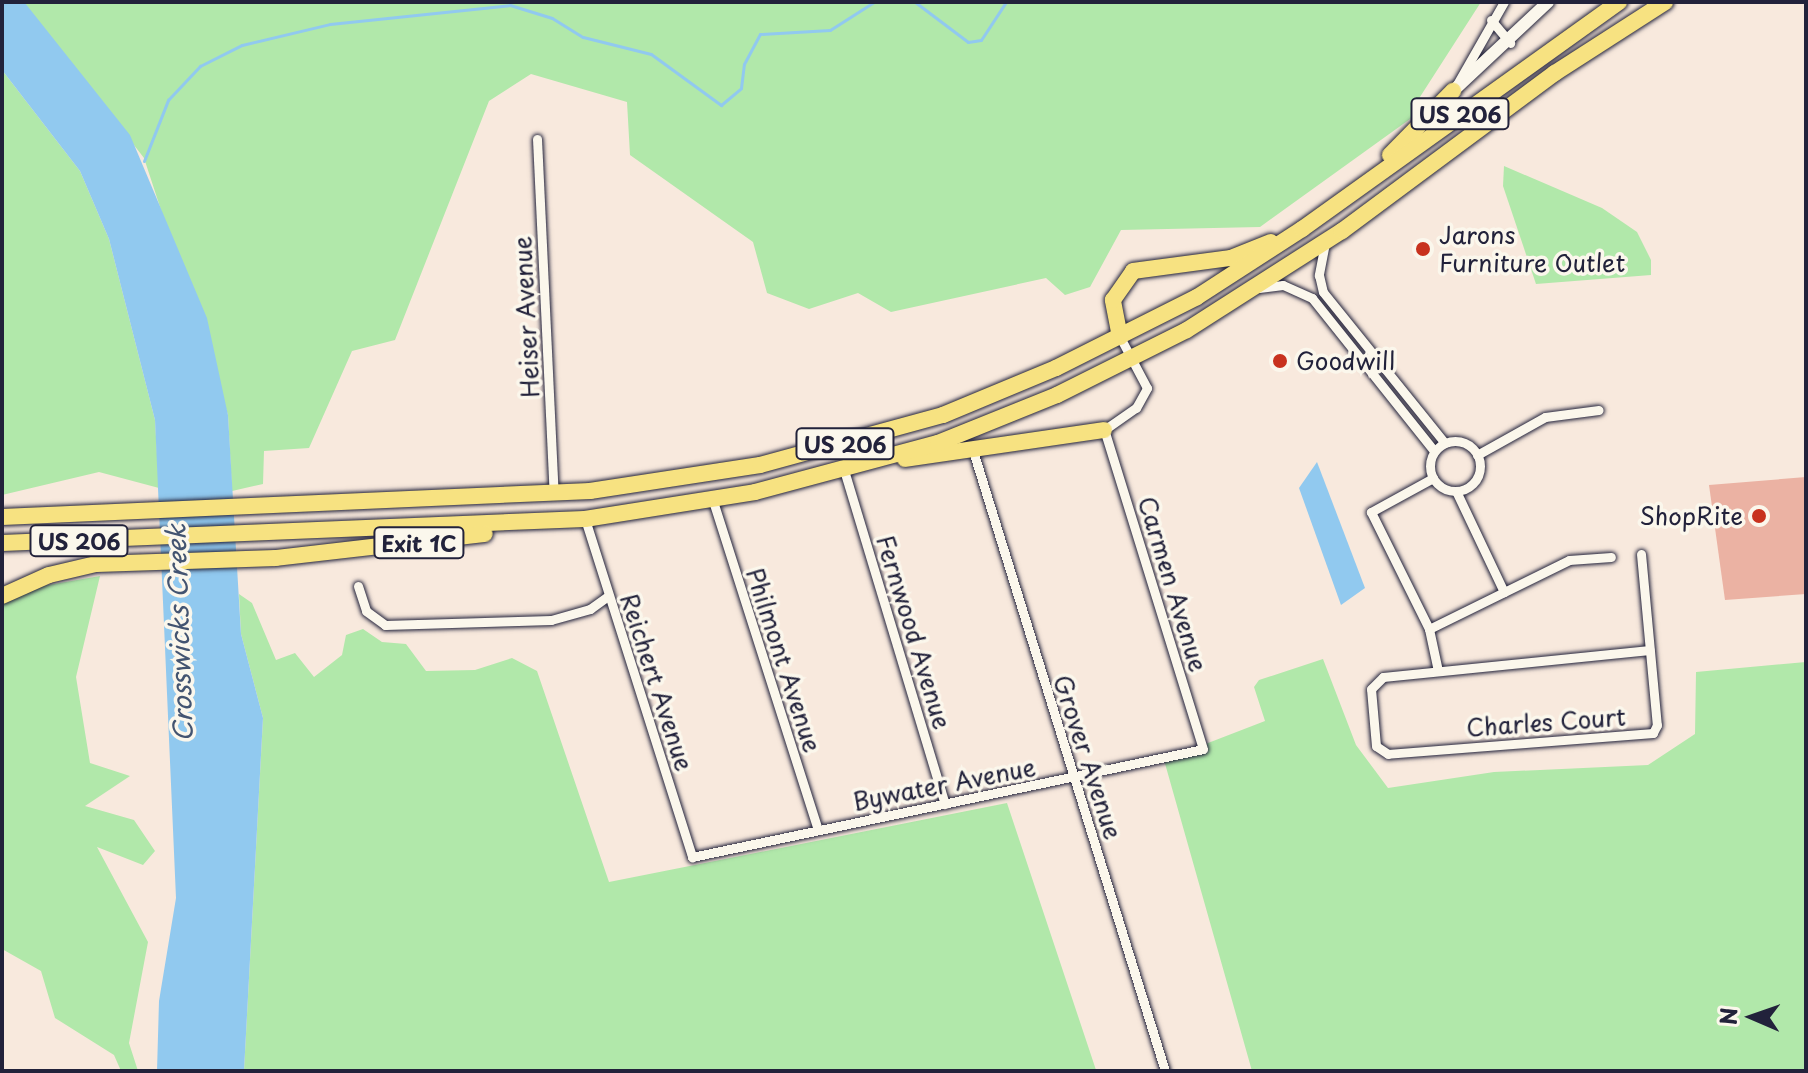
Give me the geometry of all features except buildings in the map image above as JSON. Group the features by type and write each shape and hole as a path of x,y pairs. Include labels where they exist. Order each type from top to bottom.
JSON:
{"highway":[{"name":"US 206","path":"2,517 278,508 554,494 696,478 853,442 995,395 1120,337 1302,229 1619,2"},
{"name":"US 206","path":"2,543 277,535 585,519 713,501 876,462 984,425 1135,358 1256,288 1325,243 1604,38 1665,2"},
{"path":"1354,191 1453,91"},
{"path":"1120,337 1113,300 1133,271 1231,258 1302,229"},
{"path":"876,462 974,454 1104,430"},
{"name":"Exit 1C","path":"2,596 74,568 276,558 560,521"}],"street":[{"path":"1453,91 1504,2"},
{"path":"1453,91 1510,43 1548,2"},
{"path":"1491,20 1510,43"},
{"name":"Heiser Avenue","path":"537,139 554,494"},
{"path":"1325,243 1319,275 1323,292 1445,443"},
{"path":"1256,288 1283,285 1312,298 1434,451 1433,478"},
{"path":"1104,430 1143,400 1147,388 1135,358 1120,337"},
{"path":"1477,455 1545,417 1599,410"},
{"name":"Carmen Avenue","path":"1104,430 1203,749"},
{"path":"1434,451 1445,443 1465,443 1477,455 1476,479 1456,491"},
{"name":"Grover Avenue","path":"974,454 1165,1071"},
{"name":"Fernwood Avenue","path":"844,470 945,804"},
{"path":"1433,478 1456,491 1504,592"},
{"path":"1433,478 1371,512 1429,629 1438,671"},
{"name":"Philmont Avenue","path":"713,501 818,830"},
{"name":"Reichert Avenue","path":"585,519 692,857"},
{"path":"1641,554 1650,650"},
{"path":"1429,629 1569,560 1611,557"},
{"path":"358,586 373,620 417,626 558,618 608,596"},
{"name":"Charles Court","path":"1650,650 1653,733 1378,751 1373,684 1383,677 1438,671 1650,650"},
{"name":"Bywater Avenue","path":"692,857 1073,779 1203,749"}],"green space":[{"path":"23,2 1481,2 1418,100 1424,109 1260,227 1121,230 1090,287 1065,295 1046,278 891,312 858,293 809,309 767,293 753,242 630,155 627,102 531,74 489,101 395,340 352,351 309,448 264,451 263,484 232,491 228,415 144,158"},
{"path":"2,70 80,171 109,239 155,420 159,488 99,472 2,495"},
{"path":"1504,166 1602,208 1637,232 1651,260 1651,275 1536,284 1503,186"},
{"path":"100,576 76,677 90,763 130,776 85,806 134,820 155,851 143,865 97,847 148,942 129,1043 138,1071 121,1071 114,1055 55,1018 41,971 2,949 2,593"},
{"path":"239,594 252,603 276,660 295,653 314,677 342,655 346,635 363,629 382,642 406,644 426,671 475,670 512,658 537,671 609,882 1007,803 1096,1070 244,1071 263,718 241,634"},
{"path":"1323,659 1356,745 1388,788 1494,772 1648,765 1695,734 1696,672 1806,662 1806,1071 1252,1071 1164,760 1265,721 1254,687 1259,680"}],"water":[{"path":"2,2 25,3 130,135 207,318 228,415 241,634 263,718 244,1071 157,1071 159,1001 176,898 155,420 109,239 80,171 2,70"},
{"path":"1317,462 1365,588 1341,605 1299,488"}],"waterway":[{"path":"510,5 552,18 583,37 651,54 721,105 741,88 744,64 760,34 830,30 874,2"},
{"path":"915,2 968,42 981,40 1006,2"},
{"name":"Crosswicks Creek","path":"144,161 168,100 200,66 242,45 330,24 510,5"}],"place":[{"name":"Jarons Furniture Outlet","path":"1423,249"},
{"name":"Goodwill","path":"1280,361"},
{"name":"ShopRite","path":"1759,516"}]}
